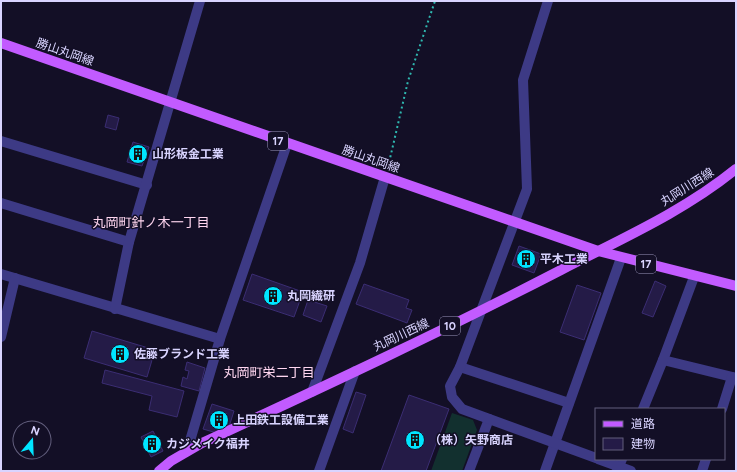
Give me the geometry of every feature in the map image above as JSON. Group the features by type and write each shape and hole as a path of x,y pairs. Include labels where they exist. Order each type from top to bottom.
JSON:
{"main road":[{"name":"勝山丸岡線","path":"1,43 287,144 598,251 694,277 736,286"},
{"name":"丸岡川西線","path":"158,471 187,451 481,312 645,228 691,202 736,169"}],"street":[{"path":"115,308 129,242 200,1"},
{"path":"548,1 523,80 527,189 460,367 450,386 452,397 462,409 595,458"},
{"path":"1,141 147,185"},
{"path":"187,451 220,339 287,144"},
{"path":"312,392 360,263 385,177"},
{"path":"1,204 129,242"},
{"path":"545,471 622,258"},
{"path":"1,274 220,339"},
{"path":"643,408 694,277"},
{"path":"1,337 15,278"},
{"path":"663,360 734,378 722,408"},
{"path":"460,367 569,403"},
{"path":"319,471 355,371"},
{"path":"469,471 489,419"},
{"path":"600,460 631,471"},
{"path":"702,471 706,460"}],"path":[{"path":"385,177 393,150 408,81 435,1"}],"green space":[{"path":"452,413 473,420 477,430 462,471 431,471"}],"building":[{"path":"108,115 119,118 116,130 105,127"},
{"name":"山形板金工業","path":"133,142 149,147 142,166 127,162"},
{"name":"平木工業","path":"519,246 541,254 534,273 512,265"},
{"name":"丸岡繊研","path":"252,274 303,292 294,317 243,300"},
{"path":"655,281 666,286 653,317 642,313"},
{"path":"364,284 409,300 406,308 412,310 407,323 356,304"},
{"path":"577,285 601,293 584,340 560,332"},
{"path":"308,300 327,306 321,322 303,315"},
{"name":"佐藤ブランド工業","path":"92,331 155,350 147,377 84,358"},
{"path":"187,362 205,368 199,391 181,386 183,377 187,379 189,371 185,370"},
{"path":"105,370 184,391 177,417 149,410 152,396 102,383"},
{"path":"356,392 366,395 353,433 343,429"},
{"name":"（株）矢野商店","path":"409,395 449,409 426,471 381,471"},
{"name":"上田鉄工設備工業","path":"212,404 234,411 228,430 217,433 203,429"},
{"name":"カジメイク福井","path":"153,431 163,451 151,457 141,437"}],"place":[{"name":"山形板金工業","path":"138,154"},
{"name":"平木工業","path":"526,259"},
{"name":"丸岡繊研","path":"273,296"},
{"name":"佐藤ブランド工業","path":"120,354"},
{"name":"上田鉄工設備工業","path":"219,420"},
{"name":"（株）矢野商店","path":"415,440"},
{"name":"カジメイク福井","path":"152,444"}],"district":[{"name":"丸岡町針ノ木一丁目","path":"151,222"},
{"name":"丸岡町栄二丁目","path":"269,372"}]}
